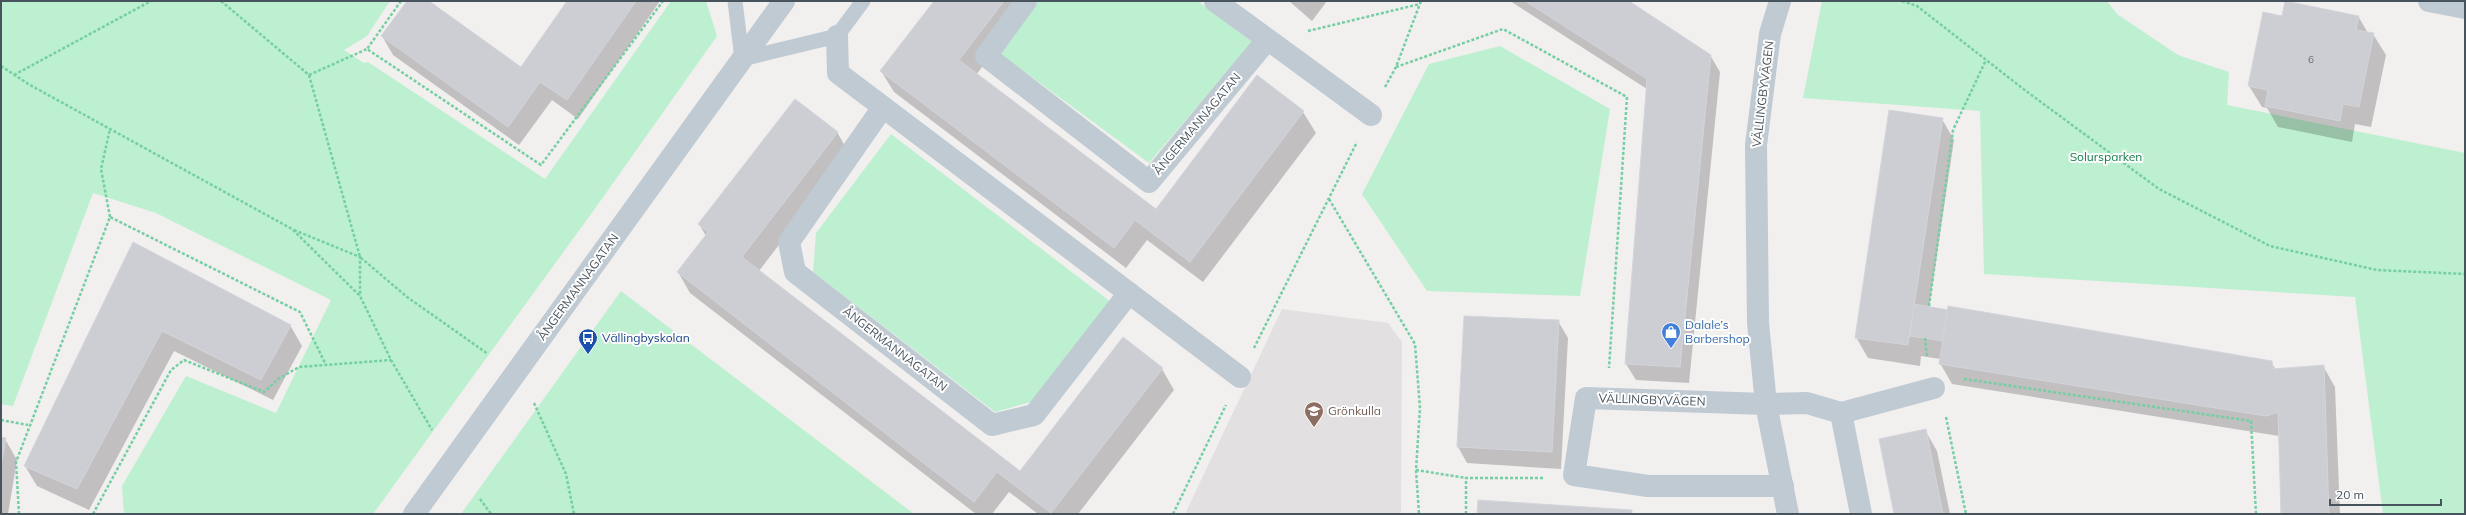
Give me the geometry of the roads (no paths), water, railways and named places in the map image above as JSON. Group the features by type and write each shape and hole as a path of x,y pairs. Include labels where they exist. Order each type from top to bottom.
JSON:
{"street":[{"name":"ÅNGERMANNAGATAN","path":"414,514 784,1"},
{"name":"ÅNGERMANNAGATAN","path":"1026,1 986,56 1149,182 1267,40"},
{"path":"1215,1 1371,114"},
{"name":"VÄLLINGBYVÄGEN","path":"1780,1 1770,34 1756,145 1758,323 1766,404 1788,514"},
{"path":"2429,1 2465,8"},
{"path":"837,36 838,73 1240,377"},
{"name":"ÅNGERMANNAGATAN","path":"883,107 789,242 796,272 992,425 1034,415 1129,293"},
{"path":"1861,514 1841,413 1934,388"},
{"name":"VÄLLINGBYVÄGEN","path":"1783,486 1648,486 1574,475 1586,398 1766,404 1807,403 1841,413"}],"lane":[{"path":"735,1 742,59 837,36 863,1"}],"place":[{"name":"Dalale’s Barbershop","path":"1671,349"},
{"name":"Vällingbyskolan","path":"588,355"},
{"name":"Grönkulla","path":"1314,428"}],"park label":[{"name":"Solursparken","path":"2106,157"}]}
